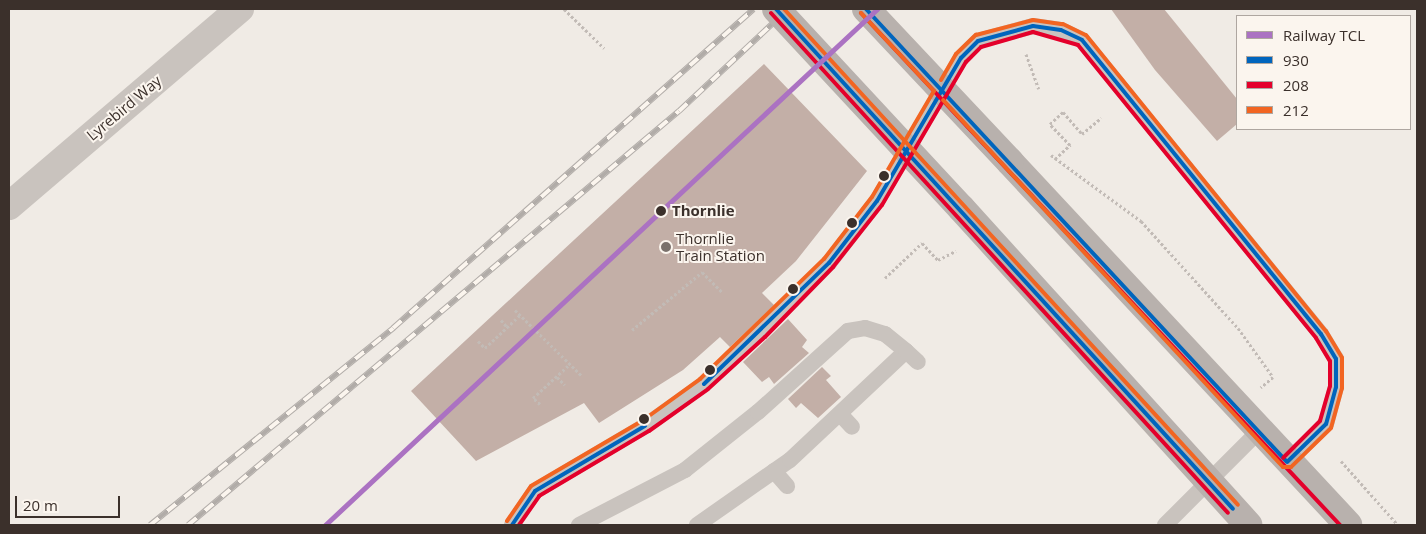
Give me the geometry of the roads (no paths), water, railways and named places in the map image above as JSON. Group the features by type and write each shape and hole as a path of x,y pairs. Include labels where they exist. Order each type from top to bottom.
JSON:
{"main road":[{"path":"776,9 961,208 1248,525"},
{"path":"866,9 1010,162 1258,432 1348,525"}],"street":[{"name":"Lyrebird Way","path":"9,206 240,9"}],"lane":[{"path":"512,525 535,491 645,426 704,384 762,332 829,263 877,201 961,58 978,41 1033,26 1061,30 1082,40 1321,334 1336,359 1336,387 1326,424 1287,462"},
{"path":"579,525 685,470 758,412 848,331 865,328 885,334 918,362"},
{"path":"697,525 846,421 906,351"},
{"path":"1165,525 1258,432"},
{"path":"774,471 787,486"}],"railway":[{"path":"150,525 393,328 753,9"},
{"path":"188,525 679,111 788,9"}],"rail line":[{"name":"TCL","path":"325,525 877,9"}],"place":[{"name":"Thornlie","path":"661,211"},
{"name":"Thornlie Train Station","path":"666,247"}]}
